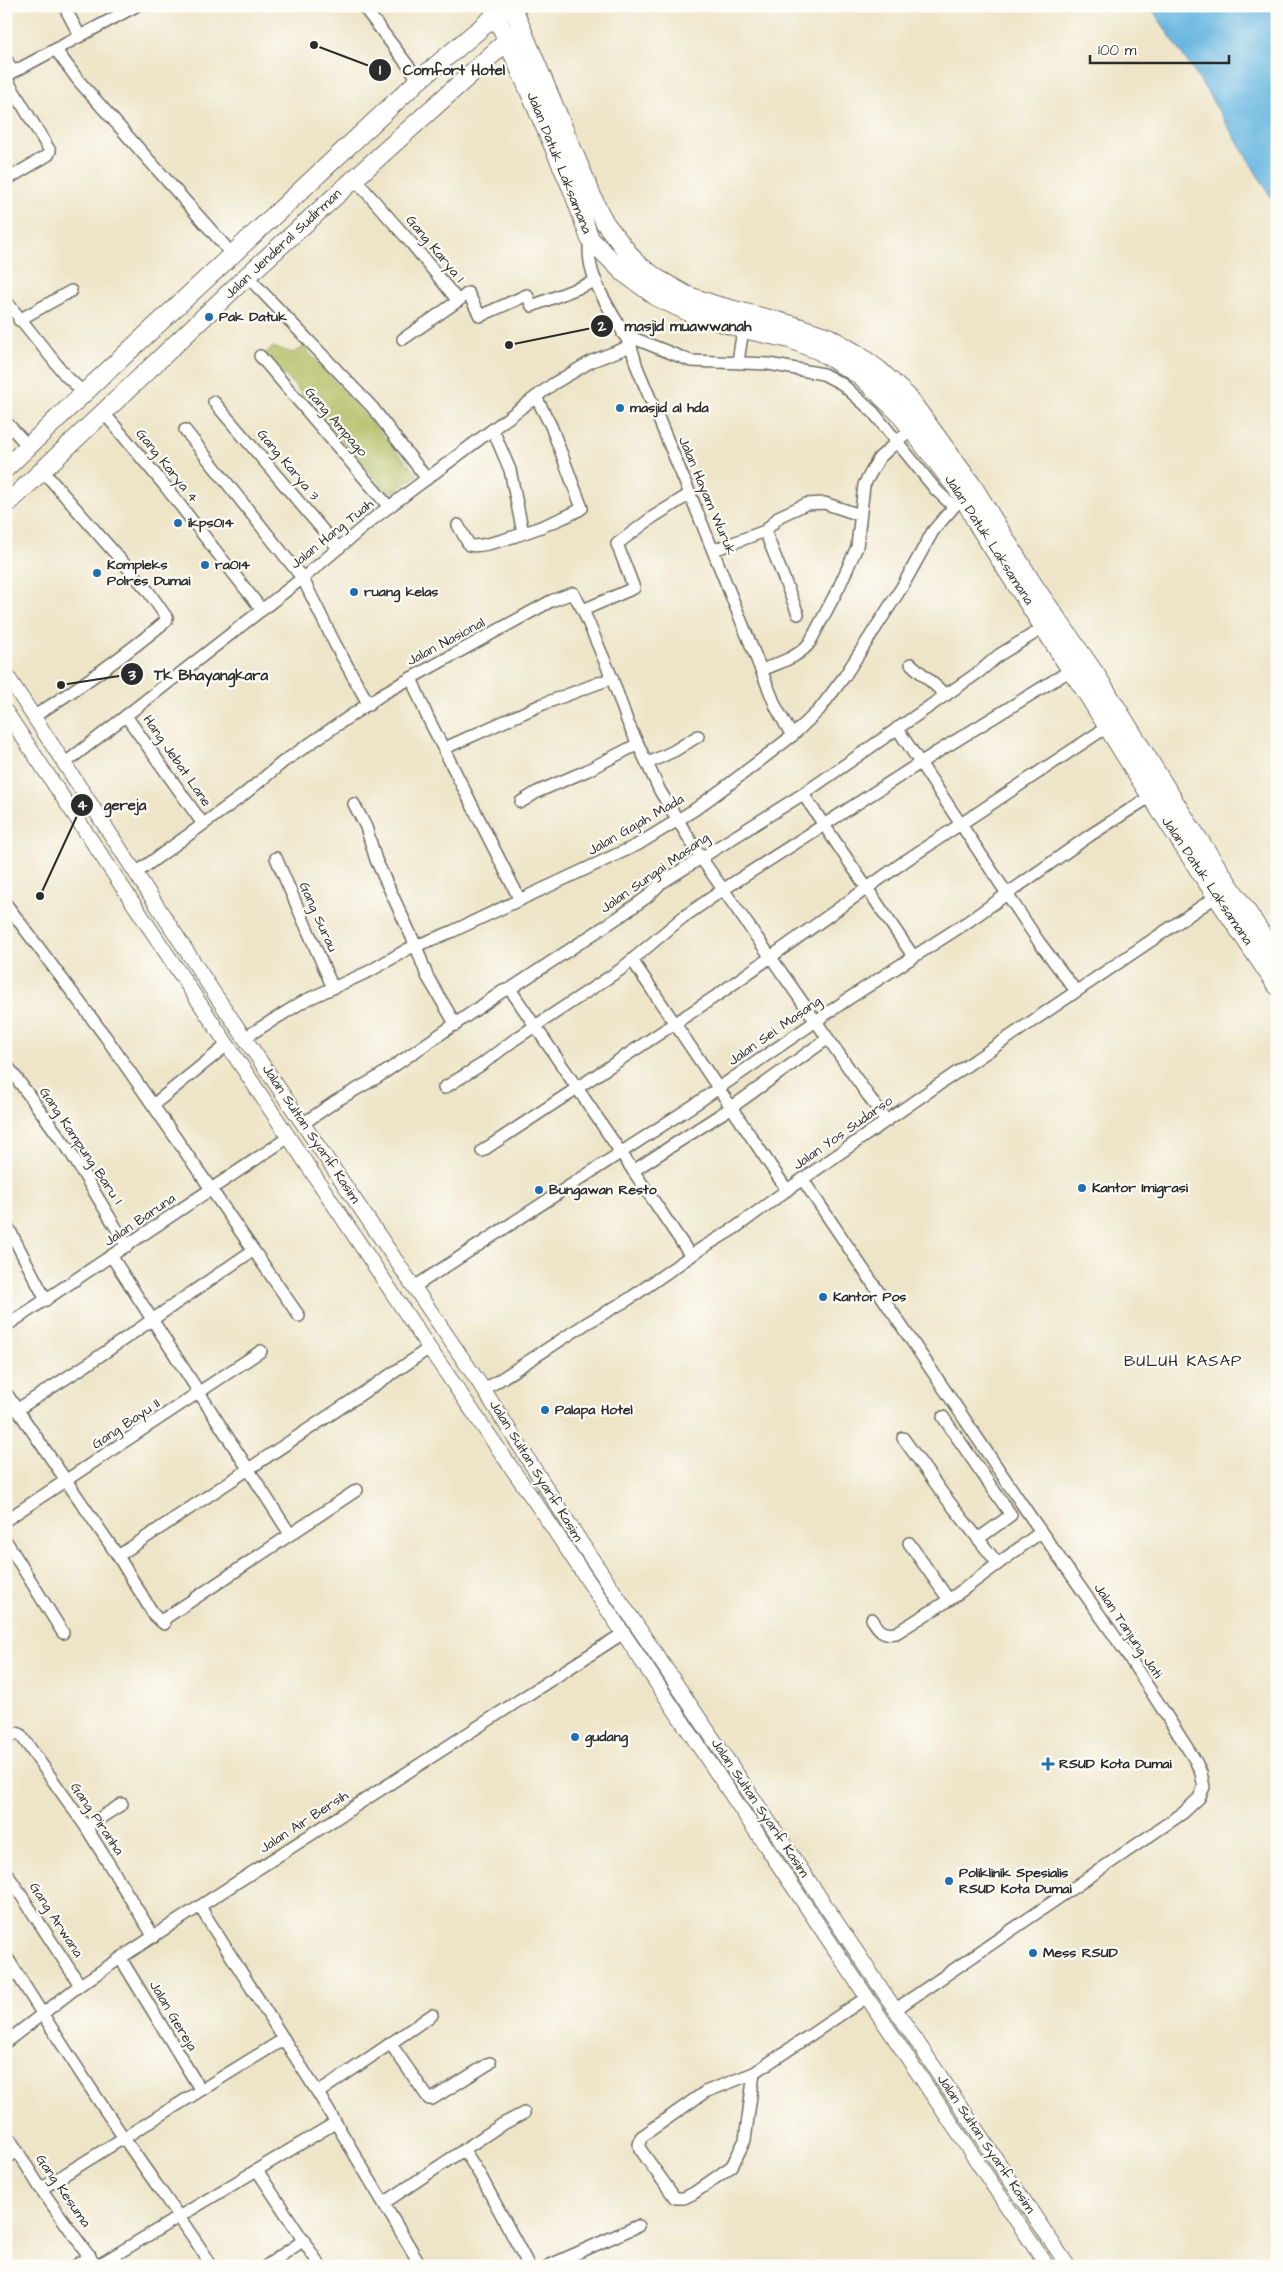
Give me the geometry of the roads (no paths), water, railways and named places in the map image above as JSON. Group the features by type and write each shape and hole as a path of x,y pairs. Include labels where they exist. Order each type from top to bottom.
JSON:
{"main road":[{"name":"Jalan Jenderal Sudirman","path":"6,468 198,285 419,80 502,9"},
{"name":"Jalan Datuk Laksamana","path":"502,9 597,208 605,222 636,263 658,279 686,294 715,305 828,337 858,354 879,370 907,396 936,448 958,501 978,525 1071,670 1090,683 1107,727 1277,986"},
{"name":"Jalan Jenderal Sudirman","path":"6,505 247,276 514,34"},
{"name":"Jalan Datuk Laksamana","path":"514,34 590,239 624,273 657,296 691,313 743,329 790,339 818,350 861,376 972,485 1034,586 1090,683 1277,956"},
{"path":"198,285 217,305"}],"street":[{"path":"64,6 80,36"},
{"path":"9,75 136,6"},
{"path":"363,6 419,80"},
{"path":"56,50 78,80 232,254"},
{"path":"6,59 9,75 50,151 6,180"},
{"name":"Gang Karya 1","path":"354,178 412,244 458,301 468,293 482,316 527,295 532,306 596,282"},
{"name":"Jalan Hayam Wuruk","path":"590,239 589,256 596,282 630,346 637,368 714,550 753,652 776,707 792,736"},
{"path":"247,276 372,407 427,479"},
{"path":"20,320 71,291"},
{"path":"403,339 458,301"},
{"path":"6,302 66,376 84,393"},
{"path":"738,362 743,329"},
{"path":"623,334 691,361 769,364 823,374 842,384 880,420 936,490 958,501"},
{"name":"Jalan Hang Tuah","path":"64,764 303,578 389,507 553,384 592,361 630,346"},
{"name":"Gang Ampago","path":"260,356 389,507"},
{"path":"458,525 467,543 472,546 502,540 523,533 573,513 583,506 551,426 536,397"},
{"name":"Gang Karya 3","path":"214,402 338,548"},
{"path":"880,420 894,407"},
{"name":"Gang Karya 4","path":"104,413 165,486 262,610"},
{"path":"6,422 28,446"},
{"path":"762,670 790,658 807,647 839,587 856,547 864,485 879,458 912,428"},
{"path":"185,430 303,578 335,644 369,705"},
{"path":"493,430 510,470 523,533"},
{"path":"33,716 89,681 135,647 166,621 167,618 148,591 42,470"},
{"path":"583,610 634,588 617,544 653,517 690,494"},
{"name":"Jalan Gajah Mada","path":"244,1038 304,1001 370,971 416,946 451,932 637,845 728,785 792,736 819,710 844,677 902,587 933,531 958,501"},
{"path":"714,550 765,531 780,516 806,504 824,503 860,515"},
{"path":"765,531 798,614"},
{"name":"Jalan Nasional","path":"136,873 242,796 283,762 384,693 562,596 573,593 583,610 612,678 620,704 648,763 647,766 677,820 771,959 886,1121"},
{"name":"Jalan Sungai Masang","path":"304,1123 456,1025 503,991 510,989 619,917 662,883 803,794 979,672 999,654 1044,627"},
{"path":"912,664 946,695"},
{"path":"444,1088 481,1065 632,960 682,918 724,889 1071,670"},
{"name":"Jalan Sultan Syarif Kasim","path":"6,674 244,1038 304,1123 484,1390 582,1544 1068,2266"},
{"path":"411,678 427,716 520,900"},
{"path":"444,748 543,704 612,678"},
{"name":"Jalan Sultan Syarif Kasim","path":"6,712 429,1348 1047,2266"},
{"name":"Hang Jebat Lane","path":"126,716 203,824"},
{"path":"482,1151 771,959 867,889 1107,727"},
{"path":"897,728 1039,942 1076,991"},
{"path":"648,763 674,751 698,736"},
{"path":"521,802 537,792 586,772 638,744"},
{"path":"803,794 914,956"},
{"name":"Jalan Sei. Masang","path":"414,1287 694,1105 815,1021 1151,796"},
{"path":"354,804 366,827 376,860 416,946 427,976 456,1025"},
{"name":"Gang Surau","path":"276,858 333,988"},
{"name":"Jalan Yos Sudarso","path":"484,1390 587,1323 630,1300 690,1256 735,1228 786,1190 886,1121 1217,896"},
{"path":"6,904 105,1036 252,1251 299,1316"},
{"path":"632,960 786,1190"},
{"path":"510,989 690,1256"},
{"path":"633,1171 768,1083 827,1039"},
{"path":"153,1106 227,1045"},
{"name":"Gang Kampung Baru I","path":"6,1064 69,1150 127,1246"},
{"path":"755,1064 768,1083"},
{"path":"694,1105 706,1123"},
{"name":"Jalan Baruna","path":"6,1326 289,1137"},
{"name":"Jalan Tanjung Jati","path":"803,1180 1125,1651 1190,1752 1202,1773 1204,1787 1199,1798 1183,1813 896,2009"},
{"path":"6,1223 46,1300"},
{"path":"18,1409 252,1251"},
{"path":"112,1257 290,1534"},
{"path":"118,1556 248,1467 429,1348"},
{"name":"Gang Bayu II","path":"6,1520 68,1481 262,1351"},
{"path":"6,1393 68,1481 118,1556 154,1615 164,1624 164,1619 356,1490"},
{"path":"943,1417 1011,1515 978,1539"},
{"path":"903,1438 943,1494 998,1564"},
{"path":"872,1619 880,1632 885,1634 896,1633 949,1600 1042,1532"},
{"path":"6,1541 63,1633"},
{"path":"909,1543 949,1600"},
{"name":"Jalan Air Bersih","path":"6,2042 43,2016 80,1985 622,1634"},
{"path":"687,1729 701,1719"},
{"name":"Gang Piranha","path":"6,1739 16,1733 20,1734 86,1827 154,1936"},
{"path":"86,1827 122,1804"},
{"name":"Gang Arwana","path":"6,1872 80,1985"},
{"path":"200,1907 318,2093 421,2266"},
{"path":"6,1956 43,2016 124,2138 180,2216 212,2266"},
{"name":"Jalan Gereja","path":"121,1959 200,2089"},
{"path":"754,2073 745,2140 732,2166 694,2193 684,2198 675,2198 640,2149 639,2140 705,2092 754,2073 867,1997"},
{"path":"318,2093 432,2015"},
{"path":"41,2188 284,2039"},
{"path":"390,2043 429,2099 432,2099 490,2063"},
{"path":"384,2203 524,2113"},
{"path":"75,2266 94,2263 180,2216 335,2123"},
{"name":"Gang Kesuma","path":"6,2132 41,2188 94,2263"},
{"path":"464,2150 484,2181 529,2266"},
{"path":"6,2159 17,2151"},
{"path":"257,2170 320,2266"},
{"path":"548,2266 638,2226"},
{"path":"1034,2246 1049,2238"},
{"path":"266,2266 304,2240"}],"water":[{"path":"1150,6 1277,6 1277,207 1206,90"}],"place":[{"name":"Comfort Hotel","path":"314,45"},
{"name":"Pak Datuk","path":"209,317"},
{"name":"masjid muawwanah","path":"509,345"},
{"name":"masjid al hda","path":"620,408"},
{"name":"ikps014","path":"178,523"},
{"name":"ra014","path":"205,565"},
{"name":"Kompleks Polres Dumai","path":"97,573"},
{"name":"ruang kelas","path":"354,592"},
{"name":"Tk Bhayangkara","path":"61,685"},
{"name":"gereja","path":"40,896"},
{"name":"Kantor Imigrasi","path":"1082,1188"},
{"name":"Bungawan Resto","path":"539,1190"},
{"name":"Kantor Pos","path":"823,1297"},
{"name":"Palapa Hotel","path":"545,1410"},
{"name":"gudang","path":"575,1737"},
{"name":"RSUD Kota Dumai","path":"1048,1764"},
{"name":"Poliklinik Spesialis RSUD Kota Dumai","path":"949,1881"},
{"name":"Mess RSUD","path":"1033,1953"}],"district":[{"name":"BULUH KASAP","path":"1183,1361"}]}
